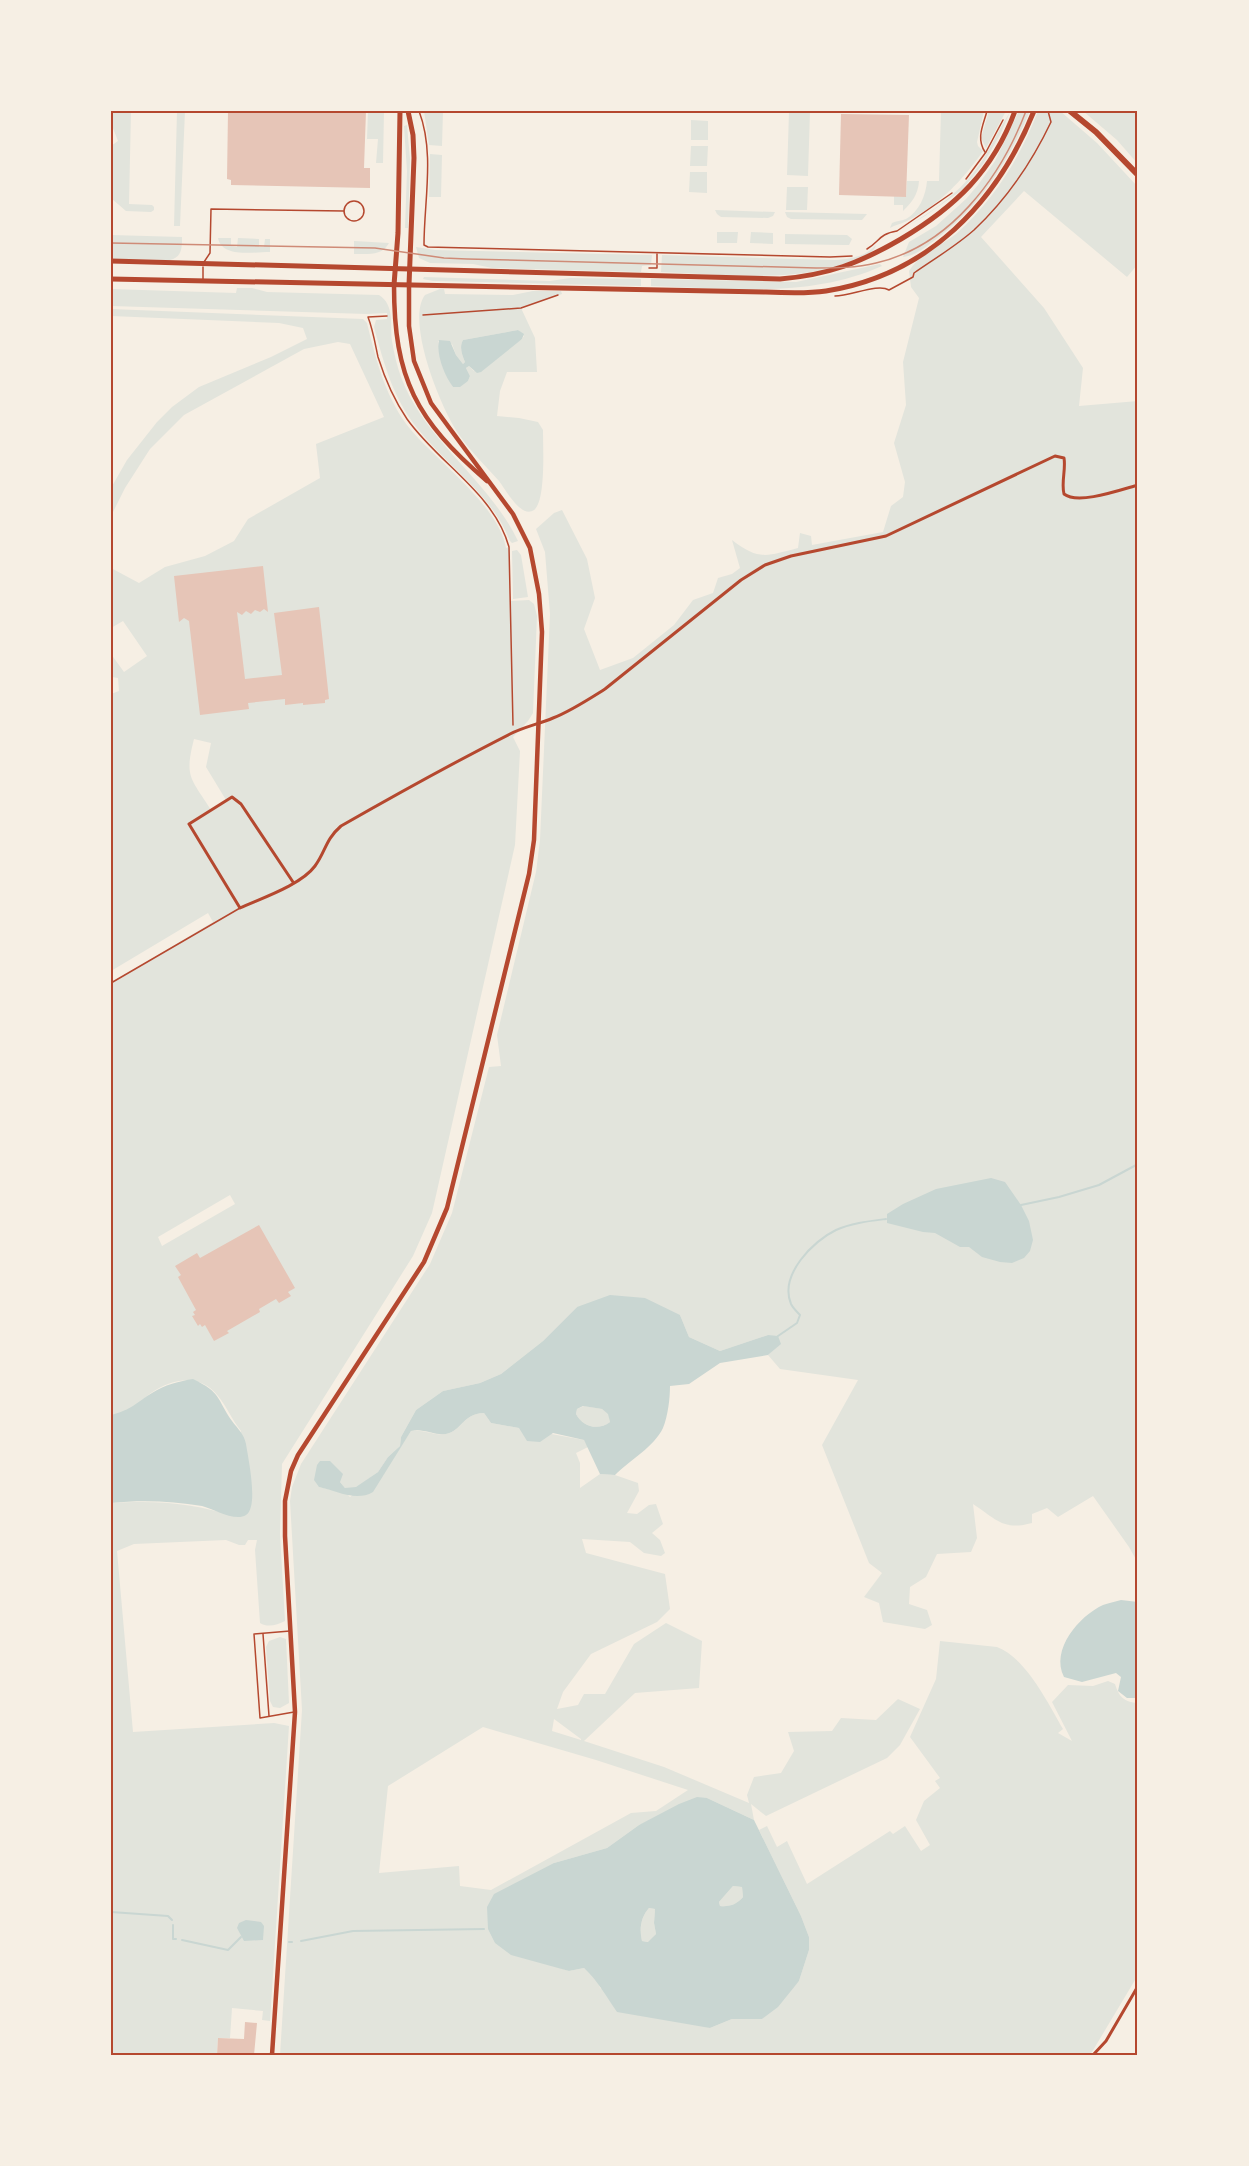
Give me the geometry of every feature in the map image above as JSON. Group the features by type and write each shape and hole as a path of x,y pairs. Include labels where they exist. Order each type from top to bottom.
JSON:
{"highway":[{"path":"1070,111 1096,132 1138,175"}],"main road":[{"path":"400,111 399,226 394,285 394,318 398,350 408,383 428,420 453,449 494,487"},
{"path":"272,2055 295,1712 285,1501 291,1471 303,1448 424,1262 447,1208 529,874 534,840 542,632 539,594 527,540 513,514 431,402 414,361 409,326 414,158 413,135 408,111"},
{"path":"111,261 780,279 826,273 853,264 884,249 924,225 951,205 977,179 991,159 1009,128 1015,111"},
{"path":"111,279 805,293 825,291 863,282 891,271 926,251 974,211 1013,157 1034,111"}],"street":[{"path":"293,882 241,804 232,797 189,825 240,908 293,882 309,873 317,864 331,835 341,826 423,779 513,732 553,718 605,689 733,585 765,565 791,556 886,536 1055,456 1064,458 1066,466 1062,486 1064,494 1070,498 1088,497 1138,485"},
{"path":"1093,2055 1106,2041 1138,1986"}],"lane":[{"path":"354,201 360,203 364,212 361,218 355,221 349,219 344,211 346,205 354,201"},
{"path":"203,281 203,264 210,253 211,209 344,211"},
{"path":"111,983 240,908"},
{"path":"291,1631 254,1634 260,1718 295,1712"},
{"path":"263,1633 269,1716"}],"path":[{"path":"419,111 424,125 427,149 424,245 428,247 830,257 855,255"},
{"path":"986,152 980,144 979,136 987,111"},
{"path":"830,296 857,294 880,286 891,289 913,278 914,273 974,230 1022,175 1051,122 1048,111"},
{"path":"965,180 986,152 1006,116"},
{"path":"863,251 871,247 878,238 906,225 956,190"},
{"path":"423,315 521,308 562,294"},
{"path":"387,316 368,317 381,365 392,394 406,419 422,438 486,503 506,536 509,547 513,732"}],"shaded area":[{"path":"111,111 131,111 129,204 152,205 154,210 151,212 126,211 111,198 111,146 118,141 111,123"},
{"path":"177,111 185,111 180,226 174,226"},
{"path":"368,111 384,111 383,163 376,163 378,139 367,139"},
{"path":"424,111 443,111 442,146 429,145"},
{"path":"789,111 810,111 808,176 787,175"},
{"path":"941,111 984,111 977,142 983,151 959,182 940,199 919,215 890,228 892,223 906,219 915,212 925,192 927,181 939,181"},
{"path":"989,111 1006,111 986,148 981,138"},
{"path":"1019,111 1030,111 1002,166 979,198 966,213 932,243 916,253 903,257 909,242 936,226 978,185 995,161"},
{"path":"1038,111 1060,111 1097,143 1138,187 1138,264 1127,277 1024,191 981,237 1044,308 1083,368 1079,406 1138,401 1138,1563 1093,1496 1058,1517 1047,1508 1032,1514 1032,1523 1014,1526 994,1519 973,1504 977,1538 971,1552 937,1554 926,1577 910,1587 909,1604 927,1610 932,1625 925,1629 883,1622 879,1603 864,1597 882,1573 869,1563 822,1445 858,1380 780,1369 768,1355 780,1344 768,1335 720,1351 689,1337 680,1315 577,1307 543,1341 501,1374 480,1383 443,1391 416,1410 401,1437 400,1446 388,1457 378,1472 356,1488 345,1488 340,1482 319,1487 346,1493 350,1497 388,1466 411,1431 446,1434 456,1430 467,1419 477,1414 484,1413 491,1423 584,1440 588,1447 576,1453 580,1463 580,1488 600,1474 615,1475 638,1483 639,1491 627,1513 637,1514 649,1505 656,1504 663,1524 652,1533 660,1540 665,1553 661,1556 644,1553 630,1542 582,1539 586,1553 665,1574 670,1609 657,1622 591,1654 563,1692 557,1709 578,1705 584,1694 605,1694 634,1644 666,1623 702,1641 699,1688 635,1693 584,1741 664,1767 749,1803 747,1795 754,1777 781,1773 794,1751 788,1732 832,1731 841,1718 876,1720 898,1699 920,1709 900,1745 887,1758 766,1816 751,1804 754,1820 707,1798 639,1825 607,1848 554,1863 554,1966 569,1971 584,1968 598,1981 600,1988 710,2028 732,2019 762,2019 799,1981 809,1950 809,1937 759,1830 767,1826 777,1847 787,1841 807,1884 890,1831 893,1834 905,1826 921,1851 930,1845 916,1820 924,1801 940,1788 935,1781 940,1778 910,1737 936,1679 940,1641 997,1647 1008,1653 1035,1682 1063,1729 1058,1733 1072,1741 1052,1702 1068,1685 1093,1686 1108,1681 1115,1684 1123,1698 1138,1703 1138,1975 1092,2052 1087,2055 280,2055 302,1710 290,1501 292,1487 301,1464 430,1264 452,1213 489,1067 501,1066 497,1035 536,872 540,840 550,614 545,552 536,529 554,513 562,510 587,559 595,598 584,629 600,670 633,658 674,625 693,600 713,593 718,578 732,574 740,568 732,540 749,551 771,555 798,548 800,533 811,536 812,545 883,532 891,506 903,497 905,482 894,443 906,405 903,362 919,298 911,287 909,271 924,255 956,234 994,193 1014,162","holes":["554,1719 581,1739 581,1740 552,1731","483,1727 596,1760 688,1790 656,1811 631,1813 491,1890 460,1886 459,1866 379,1873 388,1786"]},
{"path":"1083,111 1138,111 1138,164 1117,140"},
{"path":"1010,112 983,164 962,190 925,216 897,232 930,212 969,178 982,161"},
{"path":"691,120 708,121 708,140 691,140"},
{"path":"407,125 410,159 408,228 405,228 407,171 404,126"},
{"path":"691,146 708,146 707,166 690,166"},
{"path":"430,154 442,155 441,197 429,197"},
{"path":"690,172 707,172 707,193 689,192"},
{"path":"907,181 919,181 914,198 903,211 903,205 894,205 894,196 906,197"},
{"path":"787,187 808,187 807,210 786,210"},
{"path":"715,210 775,212 768,218 721,217"},
{"path":"785,212 867,214 862,220 791,219"},
{"path":"717,232 738,232 737,243 717,243"},
{"path":"751,232 773,233 773,244 750,243"},
{"path":"785,234 847,235 852,239 849,245 785,244"},
{"path":"111,235 182,237 181,248 177,257 170,260 111,259"},
{"path":"218,238 231,238 231,246 237,247 238,238 259,239 259,247 264,247 265,239 270,239 270,252 232,251 225,249"},
{"path":"354,241 389,243 379,252 354,254"},
{"path":"876,245 866,255 812,272 735,276 661,272 662,255 835,260 862,255"},
{"path":"416,247 435,250 652,255 651,265 642,266 641,272 492,268 473,264 430,263 419,258"},
{"path":"880,264 882,266 854,276 797,287 739,289 651,286 651,279 796,282"},
{"path":"424,277 550,281 570,278 641,279 641,286 433,281 423,279"},
{"path":"237,288 252,288 267,292 379,295 384,299 390,310 392,341 397,364 411,400 440,440 491,499 506,519 518,541 512,543 510,541 492,509 417,428 395,393 374,327 376,320 387,319 387,313 111,306 111,289 236,293"},
{"path":"440,289 444,289 445,294 513,295 533,291 561,291 562,294 521,308 535,338 537,372 507,372 500,391 497,416 538,422 543,430 542,485 538,505 534,510 524,511 514,502 499,481 464,442 444,408 428,366 419,325 420,308 425,295","holes":["518,330 524,336 474,371 469,366 466,368 470,376 468,381 453,387 443,368 438,341 452,344 463,364 465,362 461,348 463,340"]},
{"path":"111,309 363,319 367,323 388,393 402,418 423,443 466,485 492,516 501,532 506,548 509,547 510,601 529,600 534,604 537,616 533,713 513,737 520,751 515,845 432,1213 413,1256 282,1464 280,1534 285,1621 272,1625 260,1623 255,1550 257,1540 248,1540 245,1545 226,1540 134,1544 117,1551 133,1732 274,1723 289,1726 270,2021 262,2020 263,2011 232,2008 230,2038 218,2038 217,2054 220,2055 111,2055 111,1503 175,1504 206,1508 238,1517 241,1431 218,1396 211,1389 195,1381 177,1381 168,1384 151,1393 129,1410 111,1415 111,983 213,922 208,913 111,971 111,714 113,713 111,694 119,691 118,678 112,677 111,654 124,672 147,656 123,621 111,628 111,568 139,583 165,567 205,556 234,541 248,519 320,478 316,444 384,417 350,344 338,342 304,349 184,415 150,449 125,488 111,516 111,488 127,460 172,407 199,387 271,357 307,339 303,328 279,323 111,316","holes":["194,739 211,743 206,767 226,800 211,810 191,777 190,762","230,1195 235,1204 162,1246 158,1237"]},
{"path":"518,330 524,334 522,339 481,372 477,373 469,366 466,368 470,376 468,381 460,387 453,387 442,364 439,340 450,341 463,364 465,362 461,348 463,340"},
{"path":"517,550 521,555 528,597 513,599 512,551"},
{"path":"991,1178 1005,1182 1029,1221 1033,1240 1030,1251 1024,1258 1012,1263 1000,1262 982,1257 969,1247 960,1247 935,1233 887,1223 887,1214 936,1189"},
{"path":"610,1295 645,1298 680,1315 689,1337 720,1351 768,1335 778,1336 781,1344 768,1355 720,1363 689,1384 670,1386 666,1418 659,1435 615,1475 600,1474 584,1440 553,1433 540,1442 527,1441 519,1428 491,1423 484,1413 471,1416 456,1430 446,1434 411,1431 373,1492 367,1495 353,1496 340,1493 319,1487 314,1480 320,1461 330,1461 343,1474 340,1482 345,1488 356,1487 378,1472 388,1457 400,1446 401,1437 416,1410 443,1391 480,1383 501,1374 543,1341 577,1307","holes":["583,1406 602,1409 608,1414 610,1422 596,1427 587,1425 576,1414 577,1409"]},
{"path":"193,1379 214,1392 244,1437 252,1481 250,1510 246,1515 236,1517 202,1506 179,1503 145,1501 111,1503 111,1415 129,1408 162,1388"},
{"path":"584,1406 602,1409 609,1414 610,1422 596,1427 587,1425 576,1414 577,1409"},
{"path":"1121,1600 1138,1602 1138,1698 1127,1698 1118,1691 1121,1677 1116,1673 1082,1682 1064,1677 1061,1667 1064,1645 1076,1625 1103,1605"},
{"path":"280,1637 286,1639 289,1703 280,1708 273,1707 270,1701 266,1647 269,1641"},
{"path":"697,1797 707,1798 754,1820 801,1916 809,1937 809,1950 799,1981 778,2007 762,2019 732,2019 710,2028 617,2012 598,1983 584,1968 569,1971 511,1955 495,1943 488,1929 487,1907 494,1894 554,1863 607,1848 639,1825","holes":["733,1886 742,1887 743,1897 733,1904 720,1906 719,1902","649,1908 655,1909 656,1934 648,1942 642,1941 641,1928 642,1919"]},
{"path":"733,1886 742,1887 743,1897 733,1904 720,1906 719,1902"},
{"path":"649,1908 655,1909 656,1934 649,1942 642,1941 641,1923"},
{"path":"246,1920 261,1922 264,1926 263,1940 244,1941 237,1928 239,1923"}],"building":[{"path":"228,111 366,111 364,168 370,168 370,188 231,185 231,180 227,179"},
{"path":"841,114 909,115 906,197 839,195"},
{"path":"263,566 268,612 264,609 260,612 255,610 251,614 246,611 242,615 237,612 245,679 282,675 274,613 319,607 329,699 325,700 325,703 303,705 303,703 285,705 285,699 248,703 249,709 200,715 189,621 184,618 179,622 174,576"},
{"path":"259,1225 295,1288 288,1292 291,1296 279,1303 276,1299 214,1341 205,1325 198,1326 192,1316 195,1315 193,1312 196,1310 178,1277 181,1275 175,1266 197,1253 200,1258"},
{"path":"245,2022 257,2023 254,2055 217,2055 218,2038 244,2039"}],"waterway":[{"path":"1021,1205 1099,1185 1138,1164"},
{"path":"778,1336 797,1323 800,1315 791,1304 790,1282 800,1260 808,1251 836,1230 886,1219"},
{"path":"111,1912 168,1916 172,1920"},
{"path":"173,1925 173,1939 176,1939"},
{"path":"301,1941 353,1931 484,1929"},
{"path":"182,1940 228,1950 241,1937"}],"tram line":[{"path":"111,243 375,248 467,259 816,268 861,266 903,254 927,242 949,225 987,184 1002,161 1026,111"}]}
